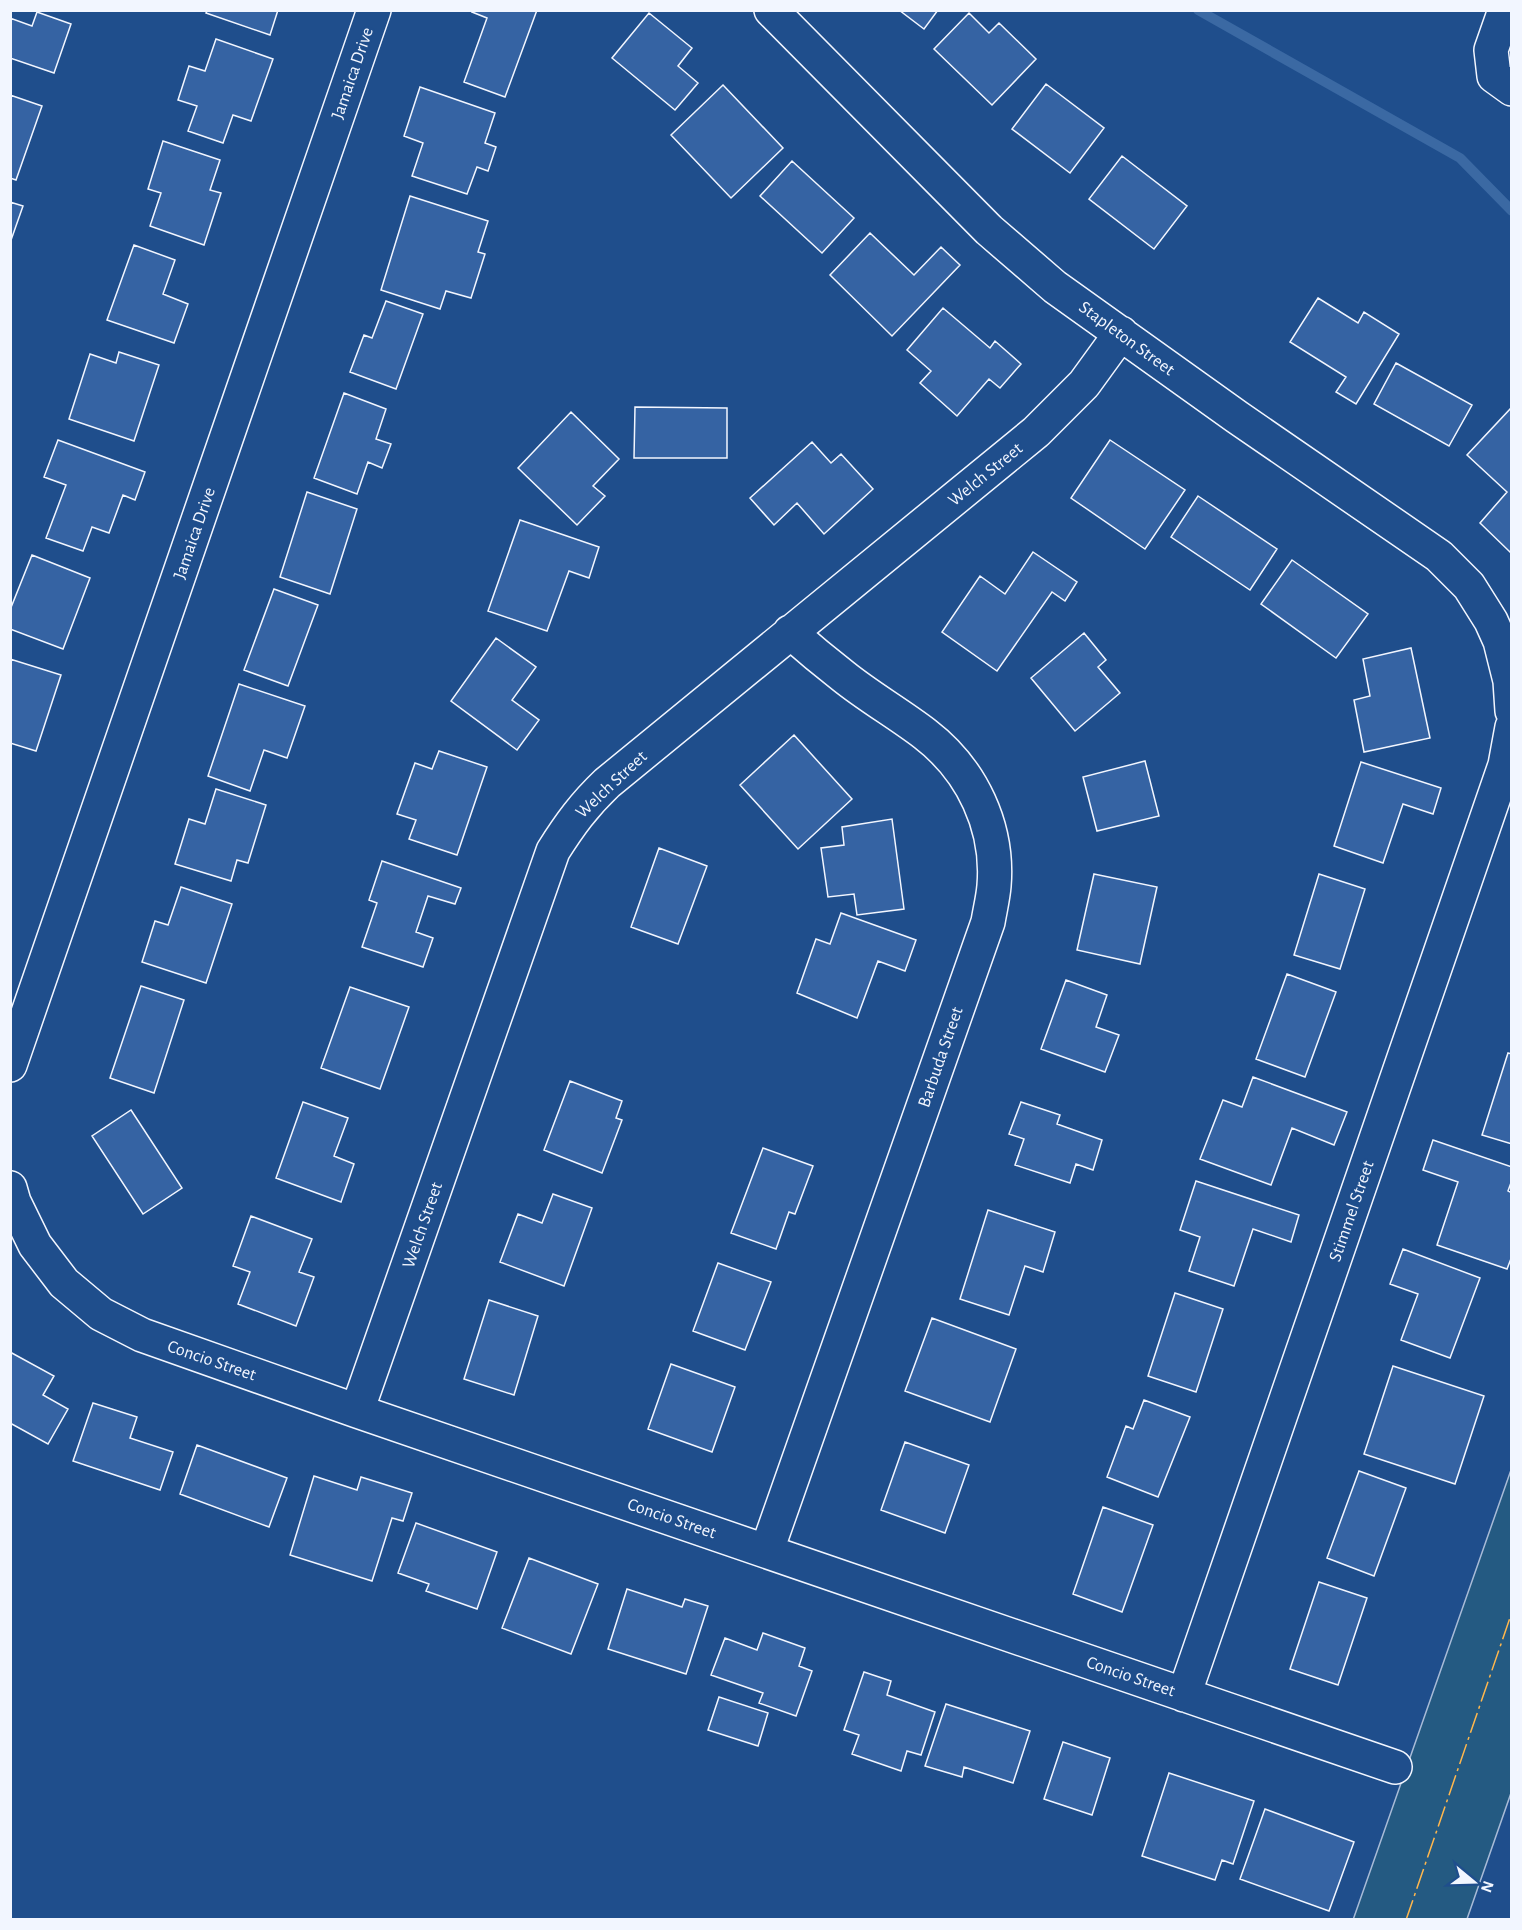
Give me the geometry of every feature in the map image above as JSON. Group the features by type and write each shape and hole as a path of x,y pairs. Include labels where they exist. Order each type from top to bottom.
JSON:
{"street":[{"name":"Jamaica Drive","path":"12,1058 374,10"},
{"name":"Stapleton Street","path":"771,10 989,230 1055,287 1237,417 1439,556 1469,586 1491,621 1500,641 1510,681 1512,711"},
{"path":"1505,10 1491,50 1494,76 1512,89"},
{"name":"Welch Street","path":"357,1411 553,851 585,804 607,783 790,632 1036,432 1084,384 1121,333"},
{"name":"Barbuda Street","path":"766,1550 988,922 994,887 994,850 985,815 977,795 955,763 927,735 843,676 790,632"},
{"name":"Stimmel Street","path":"1184,1695 1505,765 1512,727"},
{"name":"Concio Street","path":"10,1188 14,1202 35,1245 64,1283 101,1314 142,1335 1395,1767"}],"shaded area":[{"path":"1511,1470 1511,1793 1467,1919 1353,1920"}],"building":[{"path":"207,10 278,10 270,35 206,13"},
{"path":"473,10 537,10 505,97 464,82 487,18 472,12"},
{"path":"899,10 938,10 924,29"},
{"path":"37,12 71,24 54,73 10,58 10,18 32,26"},
{"path":"649,13 692,48 678,66 698,83 675,110 612,58"},
{"path":"969,13 989,33 999,23 1036,59 992,105 934,49"},
{"path":"216,39 273,59 251,121 233,115 223,143 188,131 197,106 178,100 189,66 205,71"},
{"path":"1046,84 1104,128 1070,173 1012,129"},
{"path":"723,85 783,148 731,198 671,135"},
{"path":"420,87 495,113 485,143 496,147 488,171 477,167 467,194 412,176 423,143 404,136"},
{"path":"10,95 42,106 16,180 10,178"},
{"path":"163,141 220,160 210,190 221,193 204,245 150,226 161,193 148,189"},
{"path":"1122,156 1187,206 1154,249 1089,199"},
{"path":"792,161 854,218 822,253 760,196"},
{"path":"410,196 488,221 478,252 485,254 471,298 446,291 440,309 381,290"},
{"path":"10,202 23,206 10,243"},
{"path":"870,233 914,275 941,247 960,265 892,336 830,275"},
{"path":"134,245 175,260 163,294 188,304 174,343 107,320"},
{"path":"1318,298 1358,323 1364,312 1399,334 1356,404 1336,392 1346,377 1290,342"},
{"path":"386,301 423,314 396,389 350,372 364,335 372,338"},
{"path":"943,308 990,348 995,341 1021,364 1000,388 989,379 957,416 920,383 931,371 907,350"},
{"path":"119,352 159,365 134,441 69,419 90,354 116,363"},
{"path":"1396,363 1472,405 1449,446 1374,404"},
{"path":"344,393 386,409 376,439 391,444 382,468 368,462 357,494 314,478"},
{"path":"635,407 727,408 727,458 634,458"},
{"path":"1512,407 1512,550 1510,552 1480,523 1507,492 1467,455"},
{"path":"571,412 619,459 593,486 605,496 577,525 518,468"},
{"path":"58,440 145,472 135,500 123,495 109,533 92,527 83,551 46,538 66,485 44,477"},
{"path":"1110,440 1185,490 1145,549 1071,498"},
{"path":"812,442 831,463 841,454 873,489 824,534 797,503 774,525 750,498"},
{"path":"307,492 357,509 330,594 280,577"},
{"path":"1198,496 1277,549 1250,590 1171,537"},
{"path":"520,520 599,547 589,578 569,571 547,631 488,611"},
{"path":"1033,552 1077,582 1065,601 1052,592 997,671 942,632 980,576 1005,594"},
{"path":"32,555 90,578 63,649 10,629 10,610"},
{"path":"1292,560 1368,614 1336,658 1261,604"},
{"path":"274,589 318,605 288,686 244,670"},
{"path":"1084,633 1106,660 1098,667 1120,693 1075,731 1031,678"},
{"path":"496,638 536,667 512,700 539,720 517,750 451,701"},
{"path":"1411,648 1430,738 1364,752 1354,700 1370,696 1363,659"},
{"path":"10,659 61,675 36,751 10,743"},
{"path":"239,684 305,706 287,758 264,750 250,791 208,776"},
{"path":"794,735 852,799 798,849 740,785"},
{"path":"439,751 487,767 457,855 409,839 416,820 397,814 415,763 432,769"},
{"path":"1145,761 1159,816 1097,831 1083,777"},
{"path":"1361,762 1441,788 1433,814 1403,804 1383,863 1334,846"},
{"path":"216,789 266,805 248,863 237,860 231,881 175,864 189,819 205,824"},
{"path":"892,819 904,909 857,915 854,894 828,897 821,848 844,845 842,827"},
{"path":"659,848 707,866 678,944 631,927"},
{"path":"382,861 461,888 455,904 428,896 416,932 433,938 423,967 362,947 377,903 369,900"},
{"path":"1094,874 1157,887 1140,964 1077,950"},
{"path":"1319,874 1365,889 1340,969 1294,955"},
{"path":"181,887 232,904 206,983 142,962 155,921 168,925"},
{"path":"841,913 916,940 905,971 878,961 857,1018 797,993 816,939 830,944"},
{"path":"1287,974 1336,992 1305,1077 1256,1059"},
{"path":"1066,980 1107,995 1096,1027 1119,1035 1105,1072 1041,1049"},
{"path":"141,986 184,1000 154,1093 110,1078"},
{"path":"350,987 409,1007 380,1089 321,1068"},
{"path":"1508,1053 1512,1054 1512,1144 1482,1135"},
{"path":"1253,1077 1347,1112 1334,1145 1292,1128 1271,1185 1200,1159 1223,1100 1242,1107"},
{"path":"570,1081 622,1101 616,1118 622,1120 602,1173 544,1150"},
{"path":"303,1102 348,1118 334,1156 354,1164 341,1202 276,1178"},
{"path":"1021,1102 1060,1115 1057,1124 1102,1140 1093,1170 1076,1164 1070,1183 1015,1165 1024,1139 1009,1134"},
{"path":"131,1110 182,1188 143,1214 92,1136"},
{"path":"1433,1140 1512,1167 1512,1180 1508,1191 1512,1193 1512,1256 1507,1269 1437,1245 1458,1182 1423,1170"},
{"path":"763,1148 813,1166 795,1214 789,1212 776,1249 731,1233"},
{"path":"1196,1181 1299,1215 1291,1242 1253,1229 1234,1286 1189,1271 1200,1237 1180,1230"},
{"path":"553,1194 592,1208 564,1286 500,1262 518,1214 542,1223"},
{"path":"988,1210 1055,1232 1043,1272 1025,1266 1009,1315 960,1299"},
{"path":"251,1216 312,1239 299,1272 314,1277 296,1326 238,1304 250,1272 233,1266"},
{"path":"1403,1249 1480,1278 1450,1358 1401,1340 1418,1294 1390,1284"},
{"path":"718,1263 771,1282 745,1350 693,1331"},
{"path":"1175,1293 1223,1309 1196,1392 1148,1376"},
{"path":"489,1300 538,1316 514,1395 464,1379"},
{"path":"932,1318 1016,1349 990,1422 905,1391"},
{"path":"10,1352 54,1376 43,1395 68,1409 48,1444 10,1423"},
{"path":"671,1364 735,1387 712,1452 648,1429"},
{"path":"1393,1366 1484,1396 1455,1484 1364,1454"},
{"path":"1144,1400 1190,1417 1158,1497 1107,1477 1126,1426 1133,1429"},
{"path":"93,1403 137,1417 130,1438 173,1452 160,1490 73,1461"},
{"path":"905,1442 969,1465 945,1533 881,1510"},
{"path":"197,1445 287,1478 269,1527 180,1494"},
{"path":"1359,1471 1406,1488 1374,1576 1327,1558"},
{"path":"314,1476 357,1490 361,1477 412,1493 403,1521 392,1518 372,1581 290,1555"},
{"path":"1103,1507 1153,1525 1122,1612 1073,1594"},
{"path":"416,1523 497,1552 477,1609 426,1591 429,1584 398,1573"},
{"path":"529,1558 598,1584 571,1654 502,1628"},
{"path":"1319,1582 1367,1598 1338,1685 1290,1669"},
{"path":"627,1589 682,1607 685,1599 708,1606 686,1674 608,1649"},
{"path":"763,1633 805,1648 799,1666 812,1671 796,1716 759,1703 763,1693 711,1675 725,1638 757,1650"},
{"path":"864,1672 891,1681 887,1695 935,1712 921,1755 907,1751 901,1771 852,1754 859,1735 844,1730"},
{"path":"719,1697 768,1713 758,1746 708,1730"},
{"path":"946,1704 1030,1731 1013,1783 964,1767 962,1777 925,1766"},
{"path":"1063,1742 1110,1758 1092,1815 1044,1799"},
{"path":"1169,1773 1254,1801 1233,1864 1222,1860 1215,1880 1142,1856"},
{"path":"1265,1809 1354,1842 1329,1911 1240,1879"}],"waterway":[{"path":"1198,10 1460,158 1512,211"}],"power":[{"path":"1406,1920 1512,1612"}]}
